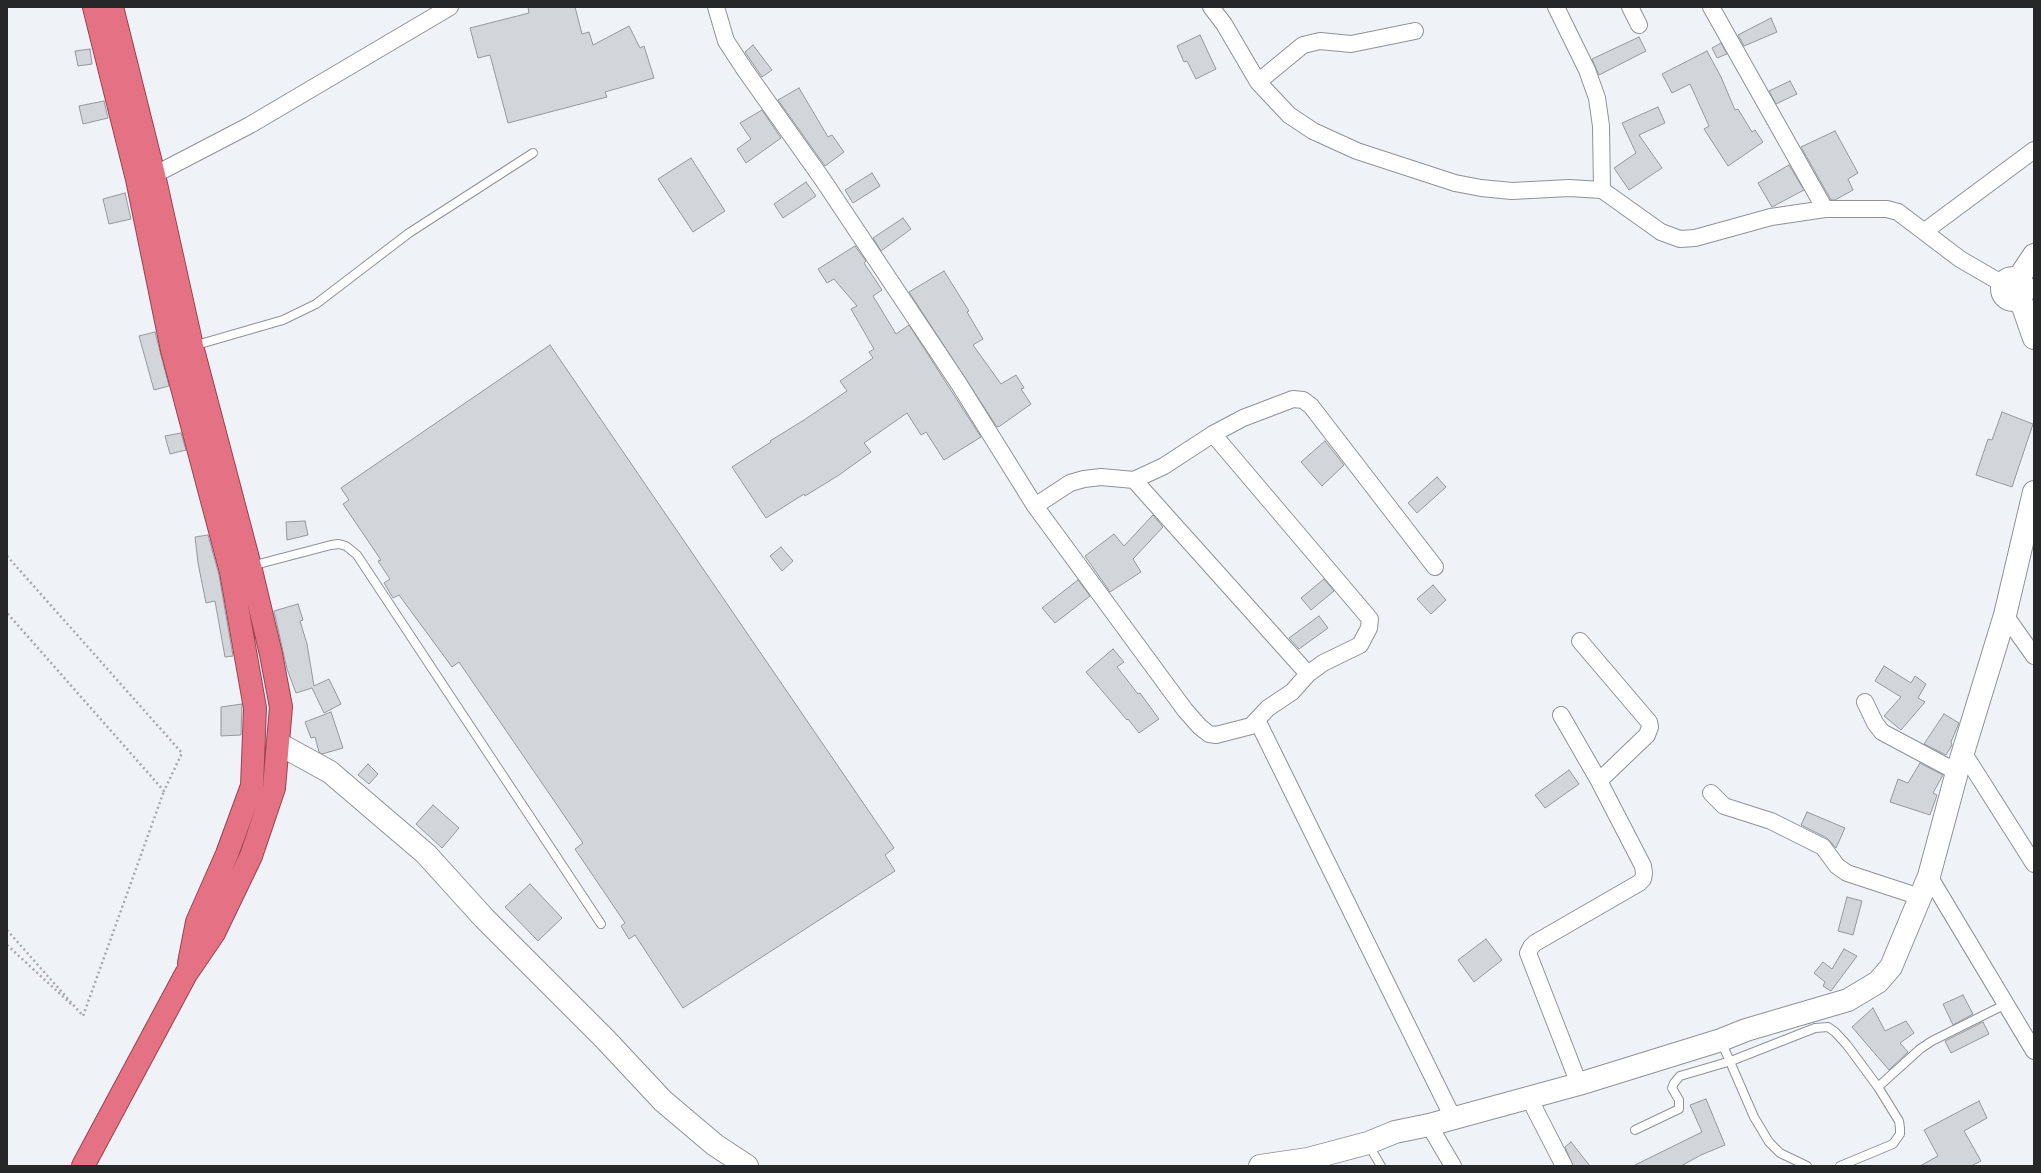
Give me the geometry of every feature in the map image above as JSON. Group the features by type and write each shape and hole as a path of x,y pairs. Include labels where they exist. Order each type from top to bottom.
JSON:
{"highway":[{"path":"94,7 137,179 172,350 231,572 255,708 252,786 227,854 197,922 186,974"},
{"path":"83,1166 186,974 214,933 251,856 274,788 279,744 280,706 271,654 250,566 192,346 154,175 112,7"}],"main road":[{"path":"2034,255 2014,287 2034,338"},
{"path":"1260,1166 1308,1159 1368,1143 1395,1132 1429,1125 1528,1096 1579,1084 1721,1040 1746,1030 1848,1000 1878,982 1891,967 1929,876 1957,772 2005,615 2034,492"},
{"path":"279,744 330,772 426,854 484,918 663,1100 714,1145 747,1166"},
{"path":"252,786 274,788"}],"street":[{"path":"154,175 250,125 450,7"},
{"path":"716,7 726,41 823,180 912,313 959,384 1035,506 1185,710 1200,727 1209,734 1216,735 1251,726 1268,708 1292,692 1308,674 1323,663 1360,645 1369,628 1370,619 1213,434"},
{"path":"1211,7 1224,24 1258,82 1289,115 1313,131 1357,151 1455,183 1512,191 1569,188 1602,190 1661,232 1680,239 1695,238 1771,217 1825,209 1887,208 1898,212 1960,259 2014,287"},
{"path":"1556,7 1587,70 1597,98 1601,126 1602,190"},
{"path":"1630,7 1640,25"},
{"path":"1711,7 1825,209"},
{"path":"1258,82 1303,45 1320,41 1351,44 1415,31"},
{"path":"1925,232 2034,150"},
{"path":"1035,506 1064,486 1084,479 1101,477 1134,480 1164,466 1213,434 1243,418 1293,399 1303,400 1311,406 1320,417 1435,567"},
{"path":"1134,480 1308,674"},
{"path":"2005,615 2034,656"},
{"path":"1580,642 1649,722 1650,727 1647,735 1599,781"},
{"path":"1865,702 1875,723 1882,732 1957,772"},
{"path":"1561,714 1599,781 1643,866 1643,879 1536,942 1528,953 1579,1084"},
{"path":"1257,720 1453,1118"},
{"path":"1964,752 2034,864"},
{"path":"1711,793 1724,806 1771,821 1822,847 1837,866 1846,873 1920,897"},
{"path":"1929,876 2006,1004 2029,1032 2034,1050"},
{"path":"1528,1096 1564,1166"},
{"path":"1429,1125 1453,1166"}],"lane":[{"path":"192,346 283,320 316,304 408,233 533,153"},
{"path":"250,566 339,544 346,546 357,555 601,924"},
{"path":"1878,1087 1920,1049 1932,1041 2006,1004"},
{"path":"1635,1130 1679,1109 1679,1100 1672,1088 1680,1076 1731,1061 1814,1028 1828,1028 1847,1045 1878,1087 1899,1121 1900,1134 1893,1144 1840,1166"},
{"path":"1721,1040 1754,1117 1769,1142 1780,1153 1807,1166"},
{"path":"1368,1143 1381,1166"}],"path":[{"path":"7,556 182,753 164,791 83,1016"},
{"path":"7,613 164,791"},
{"path":"7,930 83,1016"},
{"path":"7,944 83,1016"}],"building":[{"path":"528,7 575,7 582,34 589,32 593,45 629,26 640,48 644,46 654,78 605,92 607,97 508,123 490,55 478,58 470,28 529,13"},
{"path":"1771,18 1777,32 1744,46 1738,35"},
{"path":"1200,35 1216,69 1196,79 1187,61 1184,62 1177,46"},
{"path":"1639,37 1646,51 1599,75 1592,59"},
{"path":"1721,43 1727,54 1717,58 1712,48"},
{"path":"753,45 772,70 762,77 745,52"},
{"path":"90,49 92,64 78,66 75,51"},
{"path":"1707,51 1721,77 1735,110 1738,109 1752,132 1755,130 1763,142 1728,166 1704,129 1709,126 1690,84 1672,93 1662,74"},
{"path":"1790,81 1797,94 1776,104 1769,91"},
{"path":"799,88 828,137 832,135 844,152 825,166 778,100"},
{"path":"104,101 108,118 83,124 79,106"},
{"path":"1658,107 1665,123 1639,135 1662,168 1629,190 1614,168 1636,153 1622,123"},
{"path":"762,110 781,138 746,163 737,149 751,139 740,123"},
{"path":"1835,131 1858,173 1848,179 1853,190 1835,200 1831,200 1801,147"},
{"path":"691,158 725,211 693,232 658,179"},
{"path":"1789,165 1804,190 1772,207 1758,183"},
{"path":"872,173 880,186 853,203 845,190"},
{"path":"806,182 816,196 783,218 774,204"},
{"path":"125,193 131,219 109,224 103,199"},
{"path":"903,218 911,229 881,251 873,238"},
{"path":"855,246 866,261 864,263 882,290 873,296 896,334 909,325 981,437 944,460 926,432 921,435 907,413 864,443 871,452 839,475 805,496 804,494 766,518 732,467 847,391 840,381 873,358 869,352 874,349 851,309 857,306 834,279 827,283 818,269"},
{"path":"944,271 969,311 967,312 983,339 973,345 1001,384 1016,375 1024,388 1021,389 1031,404 1000,426 997,427 909,292"},
{"path":"155,332 169,386 154,390 139,336"},
{"path":"550,345 894,848 885,855 895,871 683,1008 635,935 629,939 621,926 625,923 575,849 583,843 459,662 452,667 399,595 393,598 384,583 390,579 378,561 381,560 343,504 349,500 341,488"},
{"path":"2002,412 2033,424 2012,487 1976,475 1988,439 1992,440"},
{"path":"181,433 186,450 170,454 165,436"},
{"path":"1325,441 1344,465 1322,486 1301,462"},
{"path":"1437,477 1446,487 1417,513 1408,503"},
{"path":"1153,515 1163,527 1133,559 1141,572 1110,592 1085,556 1114,534 1124,546"},
{"path":"305,521 308,535 287,540 286,522"},
{"path":"208,535 219,575 233,656 225,657 215,601 206,603 198,563 195,537"},
{"path":"781,547 793,561 782,571 770,556"},
{"path":"1324,579 1334,591 1311,610 1301,598"},
{"path":"1078,580 1090,596 1055,623 1042,608"},
{"path":"1433,585 1446,600 1431,614 1417,599"},
{"path":"298,604 303,620 300,621 307,644 314,686 329,679 341,704 324,713 312,688 296,693 287,669 274,611"},
{"path":"1319,616 1328,628 1299,649 1289,638"},
{"path":"1113,649 1124,662 1117,667 1138,694 1140,693 1159,719 1139,733 1086,672"},
{"path":"1884,666 1911,683 1915,676 1926,684 1918,698 1925,702 1901,730 1884,716 1901,697 1875,681"},
{"path":"242,704 241,735 221,736 221,707"},
{"path":"331,712 343,748 322,754 319,752 315,737 311,738 305,722"},
{"path":"1944,714 1959,723 1951,742 1952,745 1946,755 1924,744"},
{"path":"1920,763 1943,775 1933,793 1937,795 1930,815 1890,802 1898,779 1908,783"},
{"path":"368,764 378,774 369,784 358,775"},
{"path":"1569,770 1579,784 1545,808 1535,795"},
{"path":"433,805 459,828 442,848 416,824"},
{"path":"1807,812 1845,828 1836,848 1827,838 1801,825"},
{"path":"530,884 562,918 538,941 505,907"},
{"path":"1847,897 1862,901 1853,935 1838,931"},
{"path":"1486,939 1502,960 1474,982 1458,960"},
{"path":"1844,949 1857,956 1831,991 1823,986 1825,982 1814,973 1823,962 1832,969"},
{"path":"1963,995 1973,1014 1953,1025 1943,1004"},
{"path":"1873,1008 1885,1031 1906,1021 1914,1033 1900,1043 1908,1052 1889,1070 1852,1027"},
{"path":"1983,1022 1989,1034 1951,1053 1945,1041"},
{"path":"1706,1099 1725,1145 1701,1155 1681,1166 1633,1166 1702,1132 1690,1105"},
{"path":"1979,1101 1987,1118 1964,1131 1981,1161 1971,1166 1920,1166 1938,1156 1924,1130"},
{"path":"1571,1142 1590,1166 1573,1166 1565,1147"}]}
